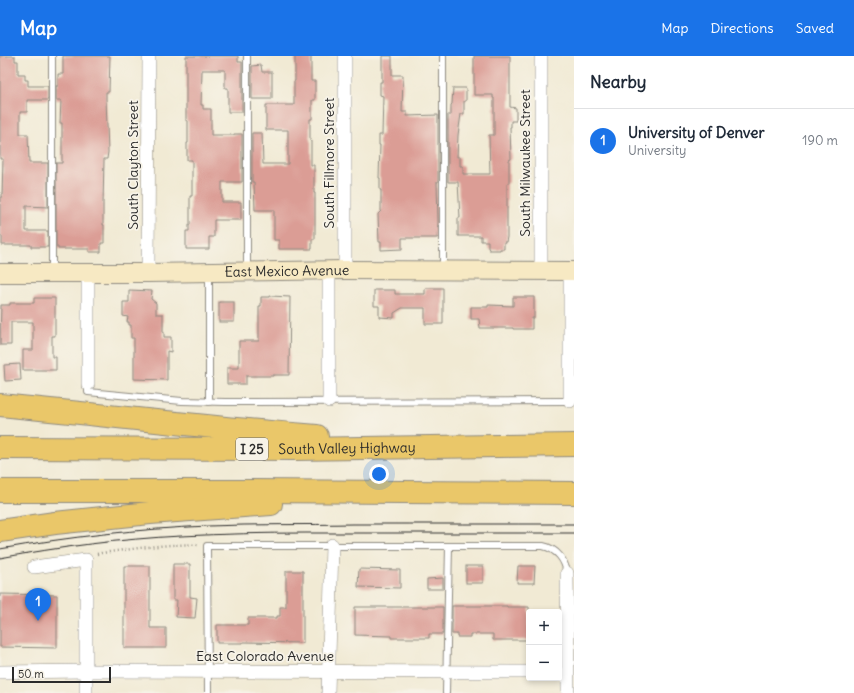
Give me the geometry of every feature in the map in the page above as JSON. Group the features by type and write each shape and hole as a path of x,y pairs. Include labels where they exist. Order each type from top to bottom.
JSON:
{"highway":[{"path":"0,406 269,432 504,446"},
{"name":"South Valley Highway","path":"0,448 295,449 574,446"},
{"path":"0,491 574,493"},
{"path":"0,531 55,523 176,510 472,492"}],"street":[{"name":"South Clayton Street","path":"148,273 149,56"},
{"name":"South Fillmore Street","path":"329,401 337,270 345,56"},
{"name":"South Milwaukee Street","path":"540,270 541,56"},
{"name":"East Mexico Avenue","path":"0,273 88,274 337,270 572,270"},
{"path":"572,270 572,401"},
{"path":"88,274 88,384"},
{"path":"328,693 332,545"},
{"path":"34,567 86,560 86,693"},
{"path":"567,573 568,693"},
{"name":"East Colorado Avenue","path":"0,672 526,672"}],"lane":[{"path":"52,56 52,273"},
{"path":"247,272 248,56"},
{"path":"443,56 443,271"},
{"path":"209,272 209,402"},
{"path":"88,384 88,392 182,401 209,402 572,401"},
{"path":"208,693 207,546 543,546 552,549 560,557 564,562 567,573"},
{"path":"446,693 449,546"}],"path":[{"path":"86,560 101,553 116,551 168,545 189,544 207,546"}],"building":[{"path":"0,56 15,56 15,61 18,61 18,74 25,74 25,80 28,80 28,86 48,86 48,100 27,100 27,112 20,112 20,134 28,134 29,163 48,163 48,207 26,206 26,231 48,231 48,247 31,247 31,245 2,245 2,236 0,236 0,197 2,197 3,159 0,159"},
{"path":"63,56 110,56 109,92 106,92 108,152 107,159 104,159 104,243 101,243 101,252 89,252 89,249 58,249 58,247 56,247 56,163 62,163 62,123 60,123 61,100 56,100 56,86 58,86 58,74 63,74"},
{"path":"186,56 238,56 238,62 242,62 242,112 228,112 228,88 225,88 225,70 202,70 201,105 203,105 203,109 211,109 211,135 242,134 242,182 222,182 222,202 241,202 241,220 214,220 214,237 209,237 209,249 186,249 186,231 189,231 190,196 192,196 192,160 187,160 188,121 186,121"},
{"path":"295,56 311,56 311,81 315,81 315,100 312,100 312,119 310,119 311,165 314,165 315,193 315,239 312,239 312,249 279,249 279,240 274,240 274,210 255,210 254,182 252,182 252,133 262,133 263,164 288,164 288,130 266,130 266,105 294,105"},
{"path":"382,56 392,56 392,75 403,75 402,112 407,112 407,116 438,115 437,238 402,238 402,249 381,250 381,242 379,242 378,214 381,211 381,190 379,178 379,135 382,135 383,96 380,95 380,82 382,82"},
{"path":"474,56 510,56 510,107 516,108 516,121 511,121 510,127 511,159 509,160 509,183 507,183 507,237 506,242 504,242 504,249 500,250 489,250 488,241 481,241 481,236 458,236 458,218 460,218 458,182 448,182 448,115 451,115 453,88 466,88 464,114 461,114 458,135 457,157 460,157 460,166 463,166 463,174 490,174 489,135 494,135 494,98 493,95 474,95"},
{"path":"261,65 262,72 272,72 272,99 252,99 252,66"},
{"path":"425,288 443,288 443,324 425,324 425,308 402,308 394,313 394,318 379,317 379,306 374,306 374,290 395,290 395,294 425,294"},
{"path":"129,290 152,291 151,299 156,303 156,314 163,314 164,337 171,337 171,352 167,351 167,380 134,379 134,338 131,338 131,325 127,322 128,317 123,316 123,302 129,302"},
{"path":"261,297 290,297 289,375 246,376 246,384 227,384 227,368 239,368 239,341 259,341 259,306 261,306"},
{"path":"513,297 534,297 534,318 532,318 532,329 480,328 479,319 471,319 471,307 488,307 488,305 513,306"},
{"path":"34,298 55,298 55,336 52,336 52,357 56,357 56,370 23,370 23,350 33,350 33,322 11,322 11,345 0,345 1,305 10,305 10,303 34,303"},
{"path":"219,302 234,302 234,322 219,322"},
{"path":"20,364 21,380 5,381 4,365"},
{"path":"173,564 190,564 190,597 197,598 195,618 176,617 177,600 173,600"},
{"path":"124,566 150,566 150,628 166,628 166,648 124,648"},
{"path":"466,566 483,566 483,583 466,583"},
{"path":"518,566 535,566 534,583 517,583"},
{"path":"359,569 400,570 400,588 358,587"},
{"path":"286,571 303,571 303,643 217,643 217,625 248,625 248,618 277,618 277,616 280,616 280,607 286,607"},
{"path":"443,578 443,589 427,589 427,579"},
{"path":"0,594 57,595 57,648 0,647"},
{"path":"452,606 529,607 529,609 526,609 526,640 493,640 493,634 470,634 470,637 457,637 457,634 452,634"},
{"path":"355,607 443,607 443,634 429,634 429,638 391,638 391,636 355,635"}],"tram line":[{"path":"0,549 103,534 208,526 353,524 574,524"},
{"path":"0,558 45,550 113,541 197,535 290,533 574,533"}],"place":[{"name":"University of Denver","path":"38,621"}]}
